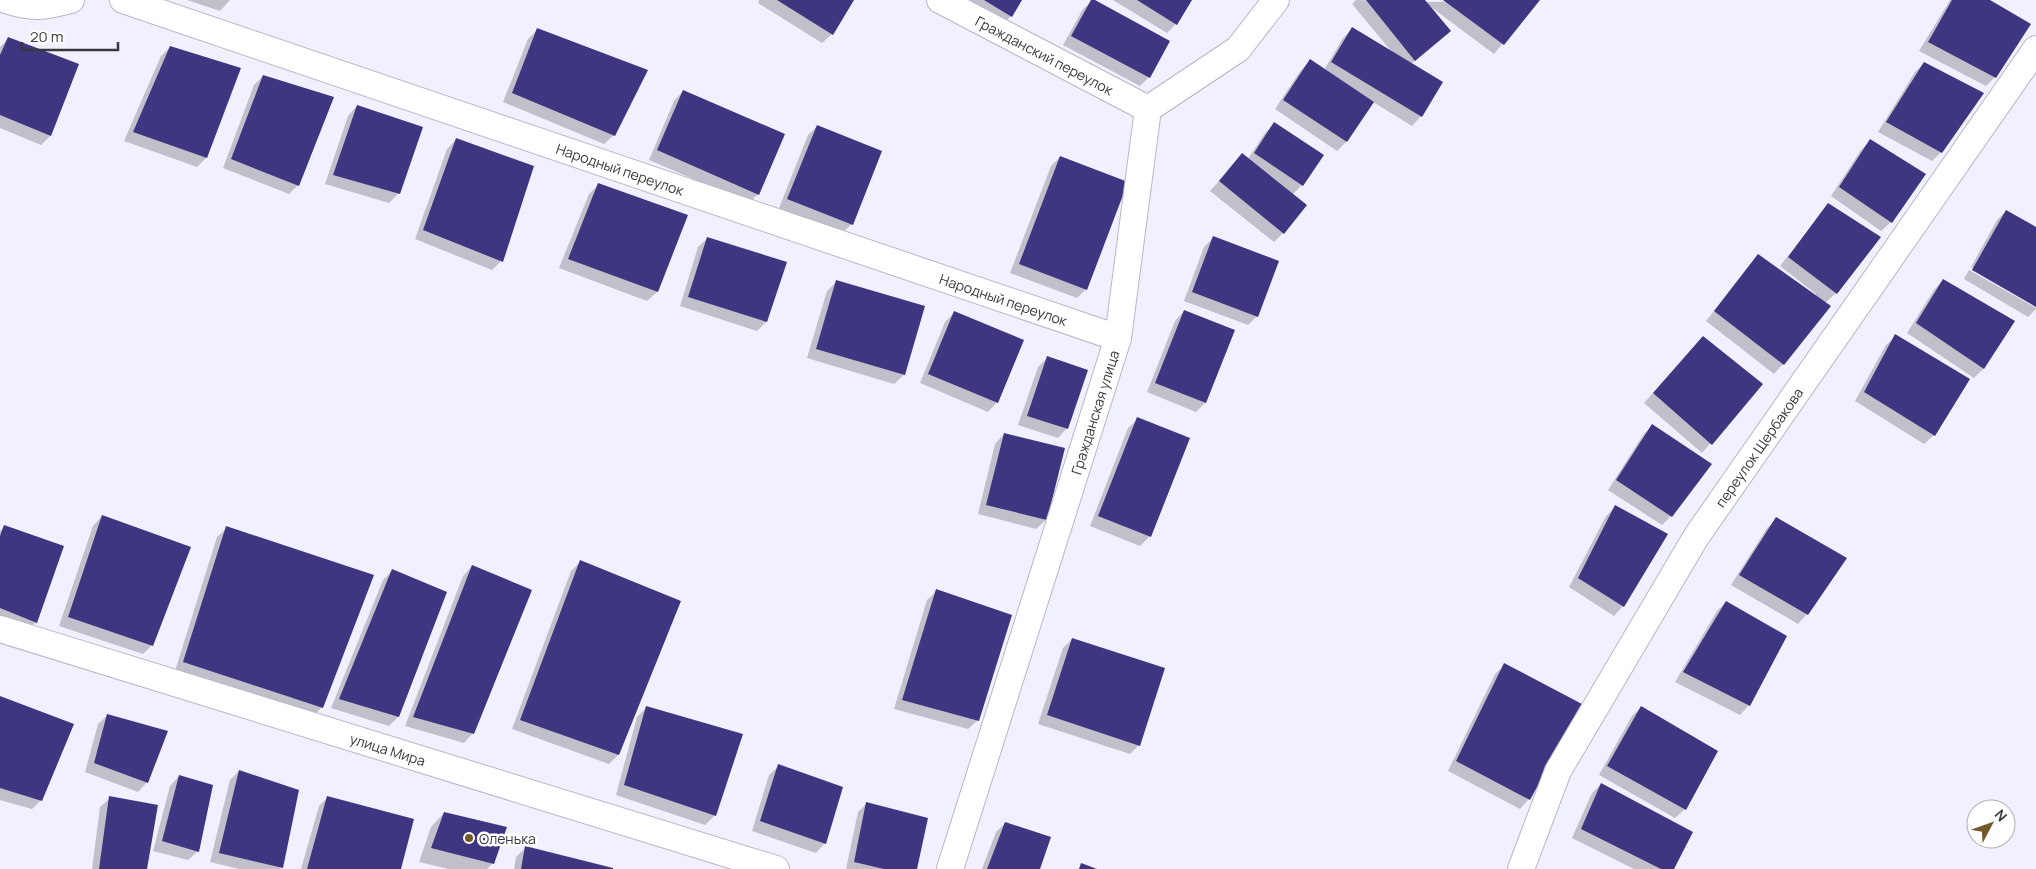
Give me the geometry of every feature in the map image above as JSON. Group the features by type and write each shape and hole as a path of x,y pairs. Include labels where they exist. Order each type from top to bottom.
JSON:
{"street":[{"path":"6,0 24,6 42,7 71,0"},
{"name":"Народный переулок","path":"122,0 1118,338"},
{"name":"Гражданский переулок","path":"940,0 1148,110"},
{"path":"1148,110 1238,49 1276,0"},
{"name":"переулок Щербакова","path":"1521,869 1558,771 1696,537 2036,49"},
{"name":"Гражданская улица","path":"950,869 1118,338 1148,110"},
{"name":"улица Мира","path":"0,630 776,869"}],"building":[{"path":"777,0 854,0 833,35"},
{"path":"984,0 1022,0 1012,17"},
{"path":"1091,0 1095,0 1170,41 1150,78 1071,36"},
{"path":"1137,0 1192,0 1177,25"},
{"path":"1366,0 1425,0 1451,31 1415,61"},
{"path":"1443,0 1540,0 1504,45"},
{"path":"1952,0 1990,0 2031,24 1996,78 1928,42"},
{"path":"1352,27 1443,82 1422,117 1331,62"},
{"path":"537,28 648,70 615,136 512,93"},
{"path":"8,37 79,64 51,136 0,115 0,55"},
{"path":"170,46 241,68 207,158 133,132"},
{"path":"1310,59 1374,102 1347,142 1283,100"},
{"path":"1924,62 1984,93 1942,153 1886,122"},
{"path":"263,75 334,97 299,186 231,159"},
{"path":"683,90 785,134 759,195 657,150"},
{"path":"357,105 423,127 400,194 333,175"},
{"path":"1274,122 1324,155 1303,186 1254,153"},
{"path":"817,125 882,151 853,225 787,199"},
{"path":"456,138 534,166 503,262 423,230"},
{"path":"1870,139 1926,174 1892,223 1839,187"},
{"path":"1242,153 1307,205 1284,234 1219,181"},
{"path":"1060,156 1128,182 1087,290 1019,264"},
{"path":"598,183 688,215 658,292 568,259"},
{"path":"1828,203 1881,237 1837,294 1788,257"},
{"path":"2006,210 2036,227 2036,307 1972,270"},
{"path":"1213,236 1279,261 1258,317 1192,292"},
{"path":"707,237 787,262 767,322 688,297"},
{"path":"1758,254 1831,306 1784,365 1714,311"},
{"path":"1943,279 2015,321 1984,369 1916,323"},
{"path":"836,280 925,306 905,375 816,349"},
{"path":"1184,310 1235,330 1206,403 1155,383"},
{"path":"954,311 1024,340 998,403 928,374"},
{"path":"1895,334 1970,379 1935,436 1864,392"},
{"path":"1703,336 1763,384 1712,445 1653,393"},
{"path":"1047,356 1088,370 1068,429 1027,416"},
{"path":"1137,417 1190,438 1151,537 1098,516"},
{"path":"1652,424 1712,464 1672,517 1616,480"},
{"path":"1004,433 1065,448 1047,520 986,505"},
{"path":"1615,505 1668,534 1624,607 1578,578"},
{"path":"102,515 191,547 153,646 68,617"},
{"path":"1776,517 1847,558 1808,615 1739,575"},
{"path":"4,525 64,546 37,623 0,608 0,536"},
{"path":"226,526 374,575 323,708 183,662"},
{"path":"580,560 681,601 619,755 520,720"},
{"path":"472,565 532,590 474,734 413,717"},
{"path":"392,569 447,592 399,717 339,699"},
{"path":"936,589 1012,615 979,721 902,700"},
{"path":"1726,601 1787,636 1750,706 1683,672"},
{"path":"1072,638 1165,668 1140,746 1047,715"},
{"path":"1504,663 1582,704 1530,800 1456,761"},
{"path":"0,696 74,724 42,801 0,788"},
{"path":"646,706 743,734 716,816 624,785"},
{"path":"1641,706 1718,751 1686,810 1607,766"},
{"path":"107,714 168,731 148,783 94,763"},
{"path":"778,764 843,787 826,844 760,821"},
{"path":"239,770 299,790 283,868 219,853"},
{"path":"179,775 213,785 199,852 162,841"},
{"path":"1601,783 1693,832 1674,869 1661,869 1581,829"},
{"path":"109,796 158,805 147,869 99,869"},
{"path":"327,796 414,819 401,869 307,869"},
{"path":"866,802 928,818 917,869 884,869 854,862"},
{"name":"Оленька","path":"444,812 507,827 494,864 431,848"},
{"path":"1005,822 1051,837 1040,869 987,869"},
{"path":"525,846 613,868 613,869 521,869"},
{"path":"1081,863 1097,869 1079,869"}],"place":[{"name":"Оленька","path":"469,838"}]}
